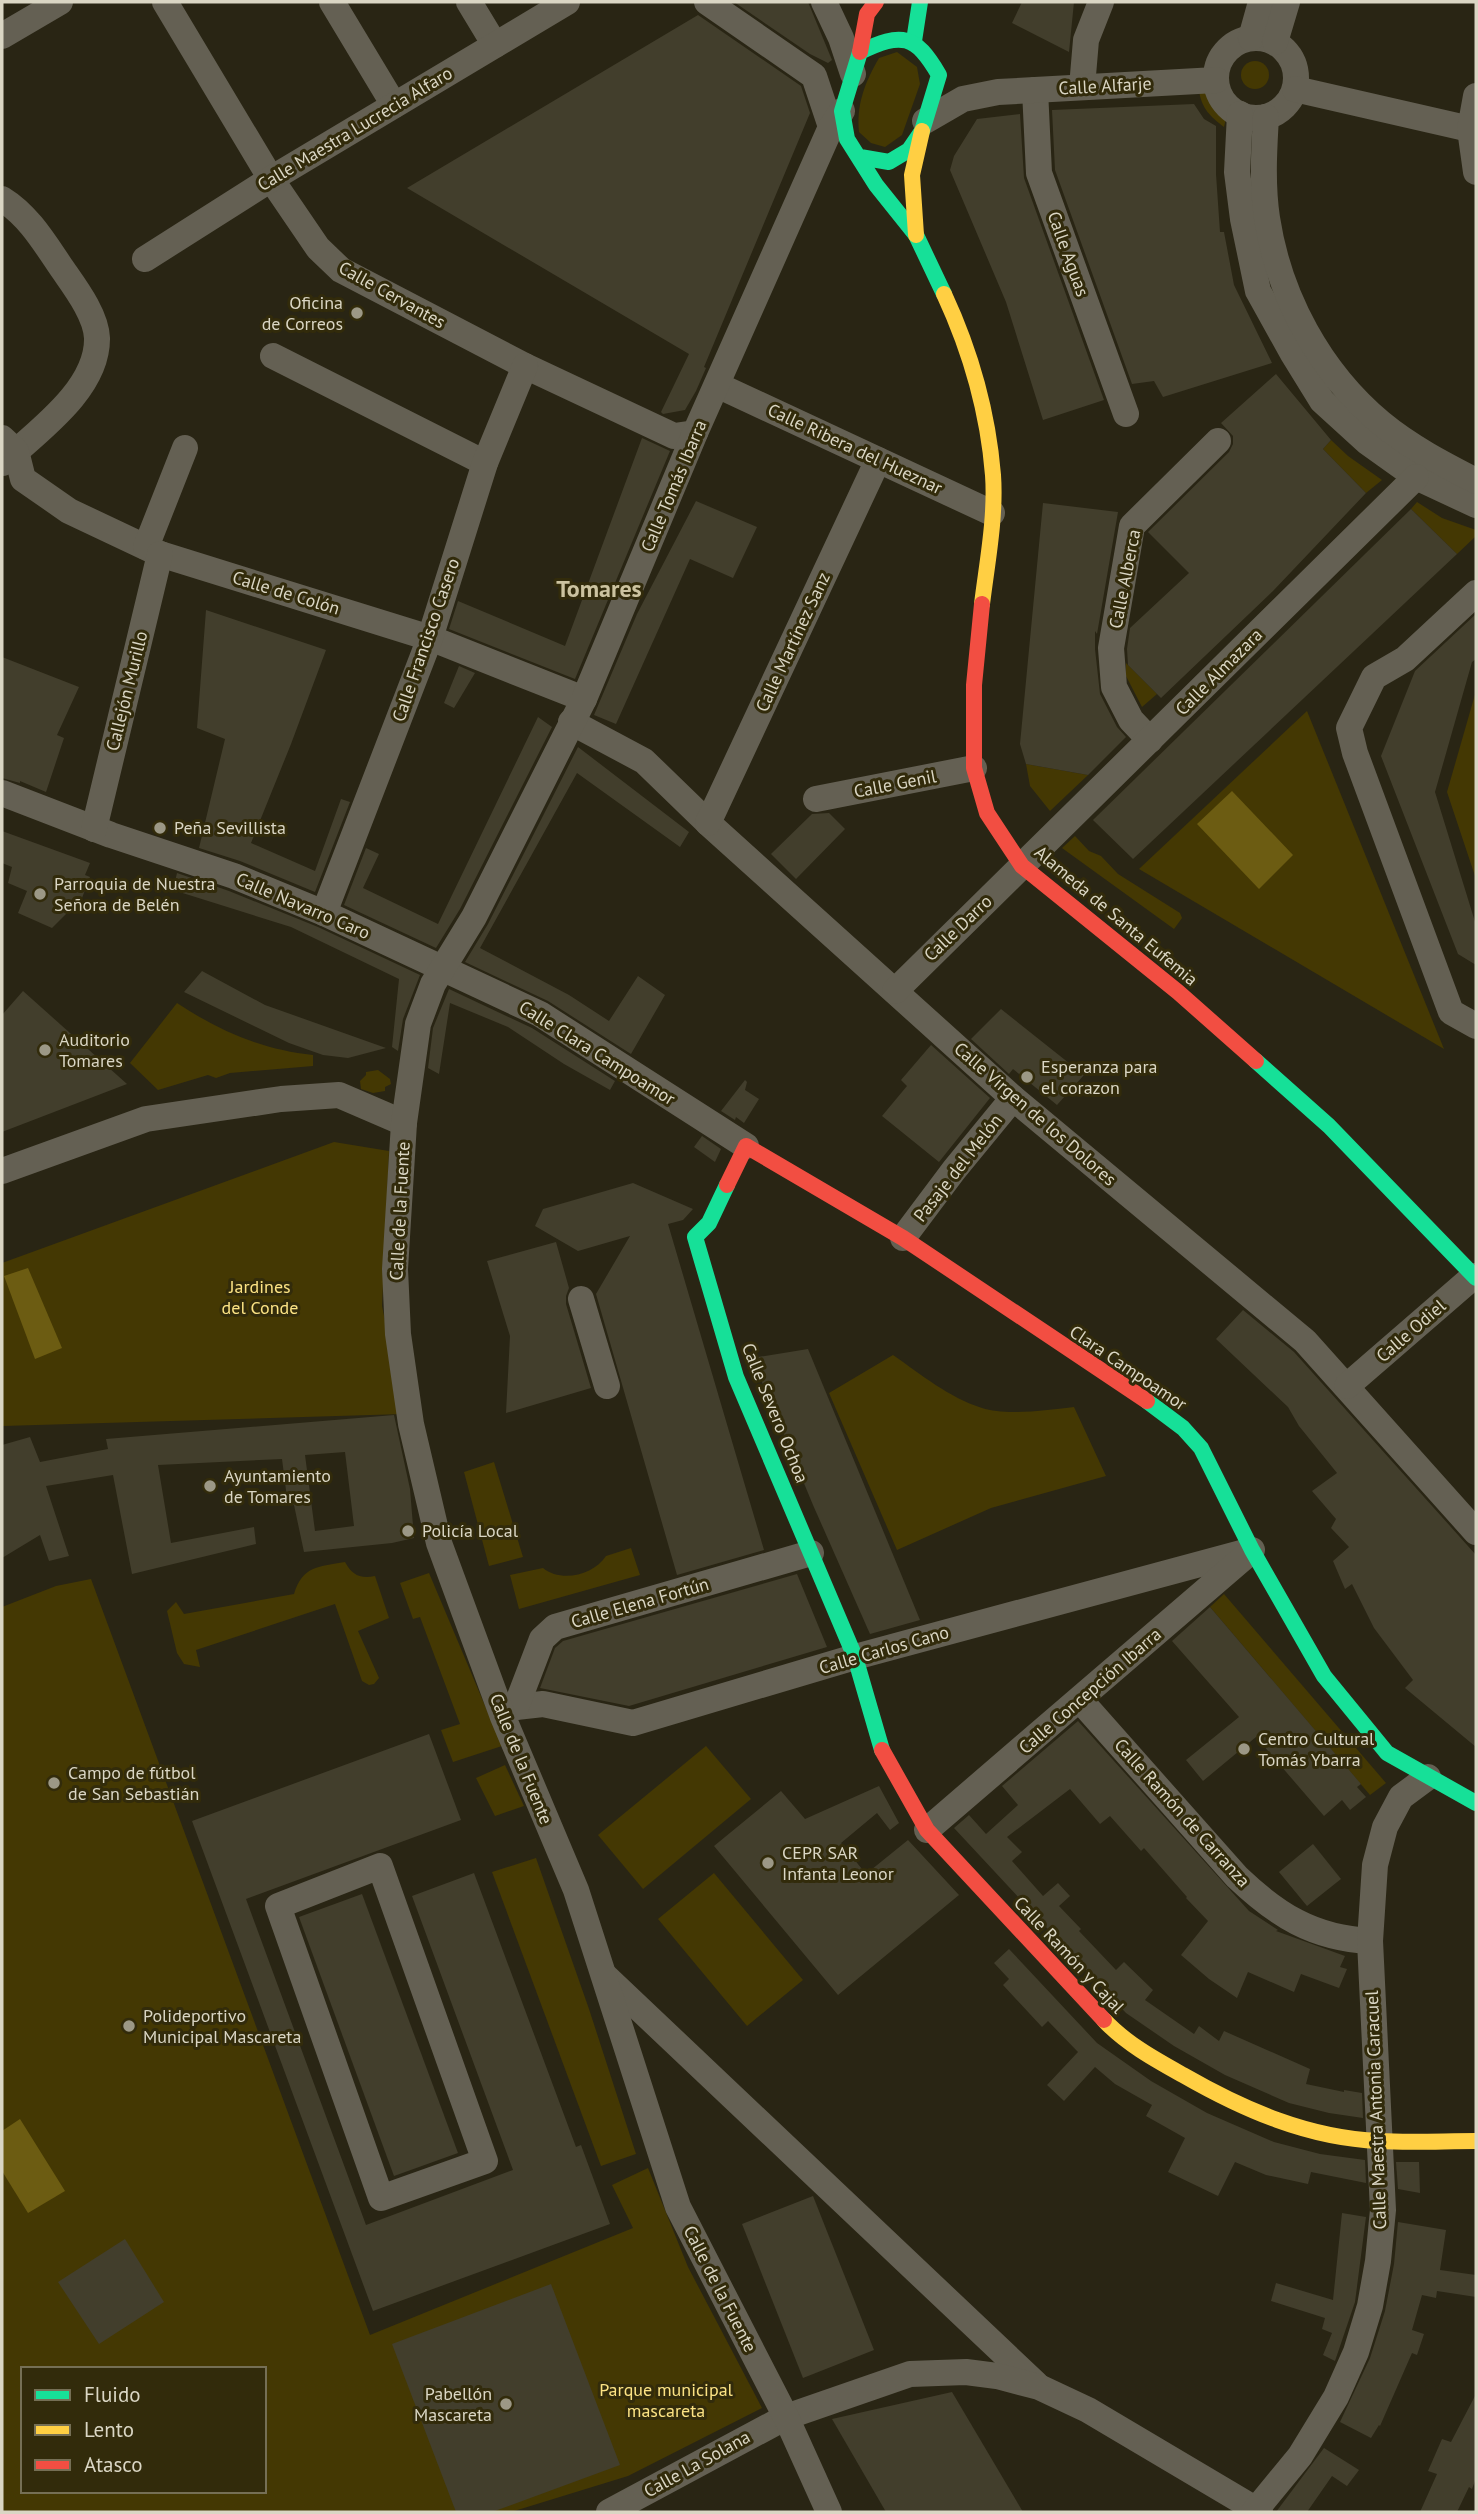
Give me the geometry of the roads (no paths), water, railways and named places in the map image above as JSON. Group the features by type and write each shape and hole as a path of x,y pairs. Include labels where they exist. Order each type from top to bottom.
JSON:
{"street":[{"path":"2,36 60,2"},
{"name":"Calle Cervantes","path":"165,2 271,179 318,248 341,270 524,366 674,436 695,433"},
{"path":"332,2 394,105"},
{"path":"469,2 495,45"},
{"name":"Calle Maestra Lucrecia Alfaro","path":"145,259 271,179 567,2"},
{"path":"707,2 814,76 847,139 860,157 889,162 909,150 924,126 939,75 928,53 901,39 865,6"},
{"path":"824,2 856,63"},
{"path":"856,63 901,39 920,2"},
{"path":"1082,87 1086,40 1101,2"},
{"path":"1261,2 1263,40"},
{"path":"1263,40 1287,2"},
{"path":"836,119 856,63 865,6"},
{"path":"1263,40 1286,50 1294,62 1297,75 1295,89 1284,107 1253,116 1223,100 1216,80 1222,57 1239,41 1263,40"},
{"name":"Calle Alfarje","path":"939,75 995,92"},
{"name":"Calle Alfarje","path":"924,126 963,99 995,92 1216,80"},
{"path":"1295,89 1470,129"},
{"name":"Calle Aguas","path":"1035,90 1039,173 1126,414"},
{"path":"1476,96 1470,129 1476,172"},
{"path":"1253,116 1237,172 1242,219 1258,291 1322,401 1367,443 1416,477 1476,505"},
{"path":"1253,116 1264,171 1267,218 1282,280 1312,342 1340,384 1381,423 1427,456 1476,481"},
{"name":"Calle Tomás Ibarra","path":"443,970 474,917 584,699 695,433 836,119"},
{"name":"Alameda de Santa Eufemia","path":"916,235 912,175 924,126"},
{"name":"Alameda de Santa Eufemia","path":"860,157 876,185 916,235 960,328 979,391 993,476 992,513 974,685 974,768 987,813 1022,866 1178,992 1329,1126 1475,1277"},
{"path":"2,199 34,228 85,302 97,337 92,368 71,400 7,451"},
{"path":"273,356 485,463"},
{"name":"Calle Francisco Casero","path":"324,913 430,638 485,463 524,366"},
{"name":"Calle Ribera del Hueznar","path":"718,385 992,513"},
{"name":"Calle Alberca","path":"1150,740 1130,720 1114,687 1111,648 1132,526 1218,441"},
{"name":"Callejón Murillo","path":"94,829 153,550 185,448"},
{"name":"Calle de Colón","path":"7,451 23,479 69,511 153,550 430,638 584,699"},
{"name":"Calle Martínez Sanz","path":"708,823 878,460"},
{"name":"Calle Almazara","path":"1022,866 1416,477"},
{"path":"1476,593 1405,659 1374,677 1349,728 1355,752 1451,1012 1476,1026"},
{"name":"Calle Virgen de los Dolores","path":"571,722 644,761 708,823 1013,1098 1305,1341 1476,1532"},
{"name":"Calle Genil","path":"816,799 974,768"},
{"name":"Calle Navarro Caro","path":"2,793 163,854 234,876 324,913 443,970"},
{"name":"Calle Darro","path":"895,991 1022,866"},
{"name":"Calle de la Fuente","path":"443,970 433,984 418,1024 404,1123 395,1269 398,1334 411,1424 439,1544 510,1712 576,1890 678,2207 786,2417 829,2512"},
{"name":"Calle Clara Campoamor","path":"443,970 540,1014 746,1146"},
{"path":"2,1171 146,1119 281,1099 339,1095 404,1123"},
{"name":"Pasaje del Melón","path":"903,1238 1013,1098"},
{"name":"Clara Campoamor","path":"746,1146 903,1238 1084,1361 1139,1395 1183,1428 1201,1448 1252,1550 1324,1676 1387,1753 1476,1803"},
{"name":"Calle Severo Ochoa","path":"746,1146 709,1223 695,1237 736,1377 855,1657"},
{"name":"Calle Odiel","path":"1347,1385 1475,1277"},
{"path":"581,1298 607,1387"},
{"name":"Calle Carlos Cano","path":"510,1712 543,1704 633,1723 855,1657 1252,1550"},
{"name":"Calle Concepción Ibarra","path":"927,1830 1252,1550"},
{"name":"Calle Elena Fortún","path":"510,1712 542,1639 555,1627 811,1553"},
{"name":"Calle Ramón y Cajal","path":"855,1657 882,1749 927,1830 1112,2029 1163,2064 1216,2094 1282,2123 1325,2134 1378,2141 1476,2141"},
{"name":"Calle Ramón de Carranza","path":"1080,1700 1237,1877 1259,1897 1300,1924 1341,1939 1370,1941"},
{"name":"Calle Maestra Antonia Caracuel","path":"1257,2512 1300,2456 1336,2397 1356,2352 1370,2306 1383,2210 1370,1941 1375,1865 1385,1827 1401,1797 1428,1777"},
{"path":"380,1867 485,2161 381,2198 278,1906 380,1867"},
{"path":"603,1975 1039,2387 1088,2410 1257,2512"},
{"name":"Calle La Solana","path":"609,2512 786,2417 910,2374 966,2372 997,2376 1039,2387"}],"place":[{"name":"Oficina de Correos","path":"357,313"},
{"name":"Peña Sevillista","path":"160,828"},
{"name":"Parroquia de Nuestra Señora de Belén","path":"40,894"},
{"name":"Auditorio Tomares","path":"45,1050"},
{"name":"Esperanza para el corazon","path":"1027,1077"},
{"name":"Ayuntamiento de Tomares","path":"210,1486"},
{"name":"Policía Local","path":"408,1531"},
{"name":"Centro Cultural Tomás Ybarra","path":"1244,1749"},
{"name":"Campo de fútbol de San Sebastián","path":"54,1783"},
{"name":"CEPR SAR Infanta Leonor","path":"768,1863"},
{"name":"Polideportivo Municipal Mascareta","path":"129,2026"},
{"name":"Pabellón Mascareta","path":"506,2404"}],"district":[{"name":"Tomares","path":"599,589"}],"park label":[{"name":"Jardines del Conde","path":"260,1297"},
{"name":"Parque municipal mascareta","path":"666,2400"}]}
